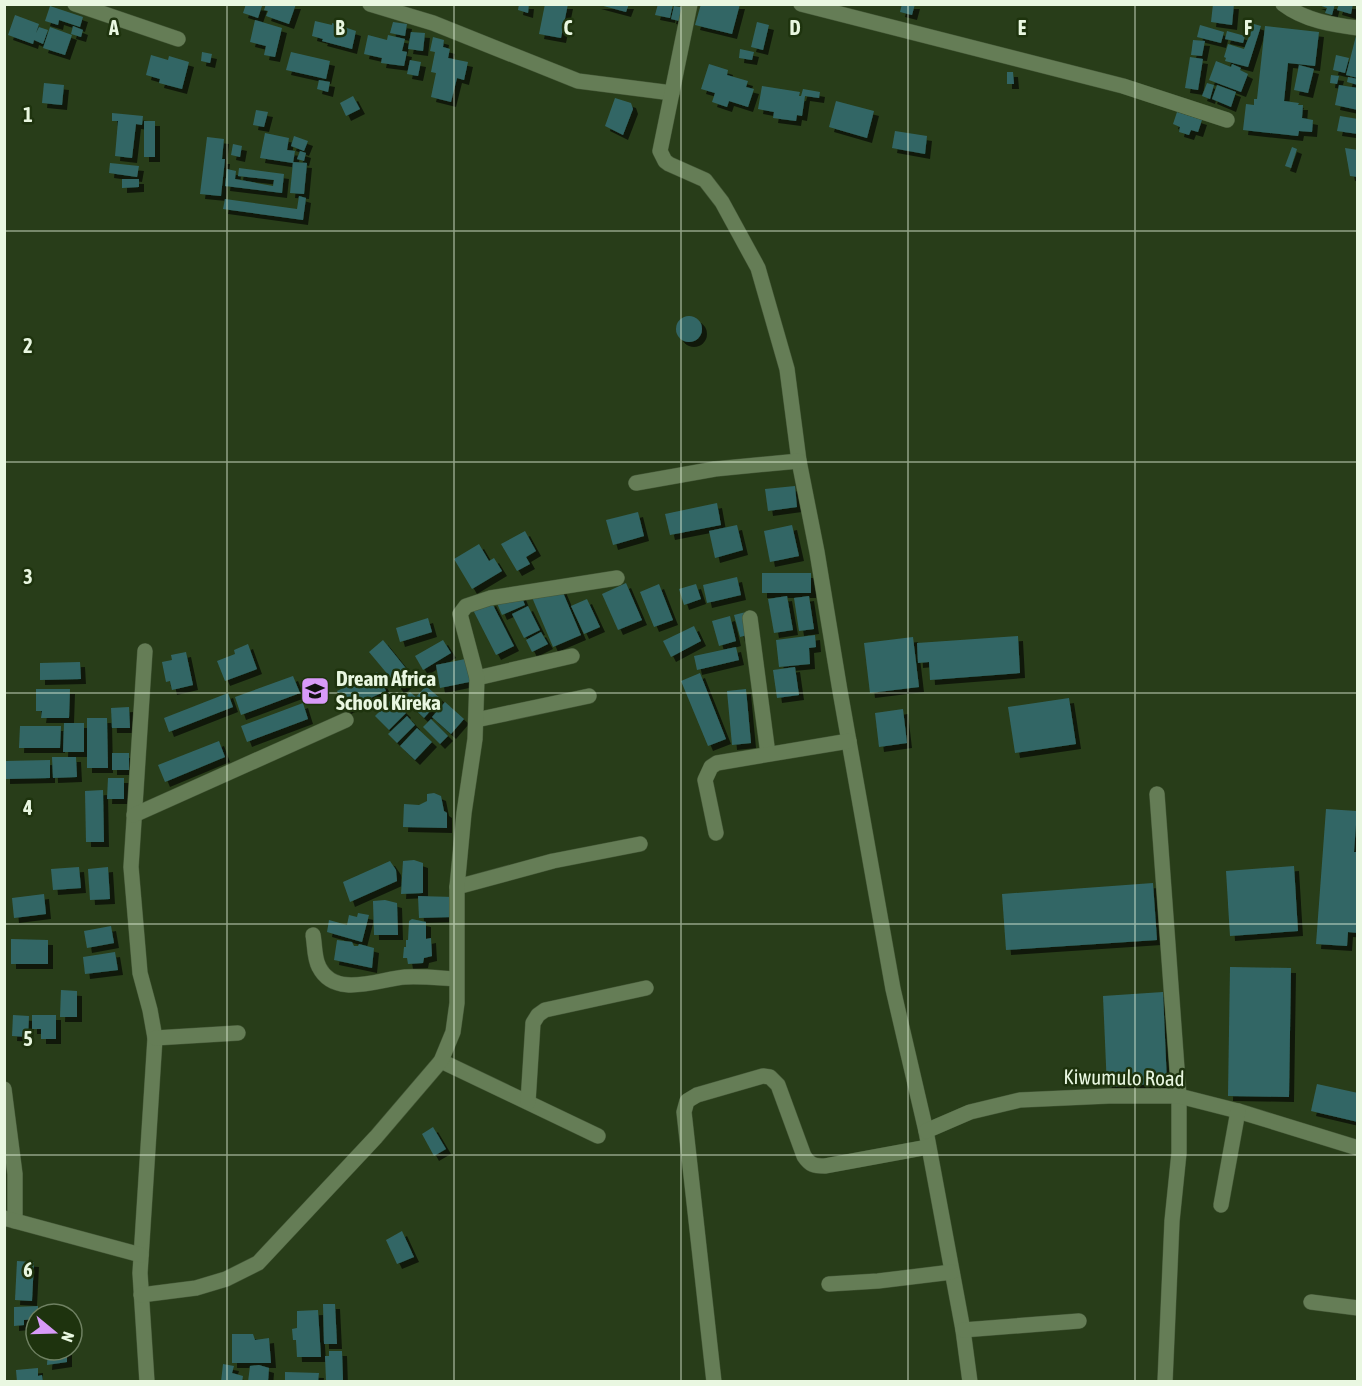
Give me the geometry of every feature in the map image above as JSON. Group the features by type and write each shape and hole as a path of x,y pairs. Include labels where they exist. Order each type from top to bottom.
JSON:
{"street":[{"path":"75,4 178,39"},
{"path":"370,4 433,23 578,81 672,93"},
{"path":"690,4 660,151 669,164 705,180 714,190 758,268 787,369 799,461 893,989 927,1139 963,1330 970,1382"},
{"path":"801,4 1122,86 1227,120"},
{"path":"1283,4 1296,13 1331,24 1358,28"},
{"path":"636,483 715,469 799,461"},
{"path":"141,1295 196,1288 226,1279 258,1263 376,1137 441,1061 453,1032 457,1003 457,887 476,720 477,678 460,614 466,606 490,598 617,578"},
{"path":"750,618 768,754"},
{"path":"145,651 131,867 140,974 150,1010 154,1038 141,1255 141,1295 147,1382"},
{"path":"477,678 572,656"},
{"path":"476,720 589,696"},
{"path":"134,815 346,720"},
{"path":"716,833 705,780 711,767 717,763 849,741"},
{"path":"1157,794 1179,1096 1179,1153 1172,1221 1165,1382"},
{"path":"457,887 553,861 640,844"},
{"path":"313,935 317,965 333,981 356,986 406,977 456,979"},
{"path":"528,1102 533,1023 538,1015 545,1010 646,988"},
{"path":"154,1038 238,1033"},
{"path":"441,1061 598,1136"},
{"name":"Kiwumulo Road","path":"714,1382 684,1112 687,1101 698,1095 763,1076 770,1077 778,1085 804,1156 808,1163 815,1166 825,1166 927,1139 970,1112 1020,1100 1109,1096 1179,1096 1238,1111 1358,1148"},
{"path":"4,1089 15,1174 10,1220 141,1255"},
{"path":"1221,1205 1238,1111"},
{"path":"829,1284 952,1272"},
{"path":"1311,1302 1358,1308"},
{"path":"963,1330 1079,1321"}],"building":[{"path":"246,4 262,6 258,18 243,13"},
{"path":"266,4 296,4 289,24 266,16 268,11 264,10"},
{"path":"519,4 529,4 528,13 518,10"},
{"path":"545,4 568,4 561,38 539,34"},
{"path":"596,4 629,4 626,12"},
{"path":"658,4 673,4 670,18 655,15"},
{"path":"701,4 740,4 732,34 695,25"},
{"path":"902,4 915,4 912,15 900,12"},
{"path":"1213,4 1234,4 1232,25 1211,22"},
{"path":"1316,4 1335,4 1332,15 1325,13 1327,8"},
{"path":"1339,4 1353,4 1351,14 1337,10"},
{"path":"50,6 83,17 80,27 59,20 58,25 45,21"},
{"path":"674,6 686,8 683,22 671,19"},
{"path":"15,15 39,24 36,33 39,27 48,30 43,44 34,40 33,44 8,35"},
{"path":"255,20 282,28 275,57 264,55 266,46 250,42"},
{"path":"315,21 332,25 332,23 356,31 352,49 312,36"},
{"path":"393,22 407,24 405,36 390,33"},
{"path":"757,22 769,25 763,50 751,47"},
{"path":"1254,24 1261,26 1248,67 1225,61 1228,44 1244,49"},
{"path":"1200,25 1224,32 1221,43 1197,37"},
{"path":"73,26 83,30 81,37 71,34"},
{"path":"1265,26 1319,32 1315,66 1288,63 1284,101 1303,105 1302,118 1313,120 1312,132 1299,131 1298,136 1243,130 1246,104 1254,105 1254,99 1257,99"},
{"path":"50,27 72,35 65,55 43,48"},
{"path":"1227,31 1245,36 1243,43 1225,39"},
{"path":"411,32 425,33 423,51 408,49"},
{"path":"368,35 387,40 388,35 405,39 402,51 407,52 404,66 381,63 382,58 364,54"},
{"path":"1356,36 1358,36 1358,78 1346,75"},
{"path":"433,37 444,40 443,47 450,49 448,58 468,62 464,80 457,78 451,102 431,97 436,73 431,72 435,52 430,51"},
{"path":"1193,40 1205,41 1202,56 1191,55"},
{"path":"740,49 754,52 752,60 739,58"},
{"path":"202,52 212,54 210,63 201,61"},
{"path":"291,52 330,61 326,79 286,70"},
{"path":"151,55 168,60 169,56 189,62 182,89 159,83 160,79 146,75"},
{"path":"1336,55 1349,58 1345,73 1333,70"},
{"path":"1190,57 1203,59 1198,90 1185,88"},
{"path":"410,60 421,62 418,76 407,74"},
{"path":"1216,61 1231,67 1232,64 1248,74 1241,92 1209,80"},
{"path":"709,64 728,70 727,75 748,81 746,87 754,89 748,107 729,101 727,107 712,102 715,93 701,89"},
{"path":"1299,65 1314,69 1308,93 1294,90"},
{"path":"1007,72 1013,72 1014,84 1007,84"},
{"path":"1331,75 1339,76 1337,84 1330,83"},
{"path":"1348,77 1358,79 1358,85 1347,82"},
{"path":"319,80 330,82 328,92 317,89"},
{"path":"44,83 64,85 62,105 42,103"},
{"path":"1207,83 1214,85 1210,99 1202,96"},
{"path":"1217,85 1236,92 1231,107 1212,99"},
{"path":"1339,85 1358,88 1358,110 1335,105"},
{"path":"762,86 800,92 799,96 803,89 820,92 819,98 805,96 802,116 797,115 796,121 773,118 774,112 758,109"},
{"path":"353,96 360,109 346,116 340,103"},
{"path":"615,98 631,103 633,109 623,135 605,126"},
{"path":"836,101 874,111 867,138 829,127"},
{"path":"256,110 268,112 264,127 253,125"},
{"path":"1177,112 1202,120 1198,132 1191,130 1189,135 1179,132 1180,127 1173,124"},
{"path":"112,113 143,116 142,125 136,124 132,158 115,156 118,121 112,121"},
{"path":"1340,116 1358,119 1358,134 1337,131"},
{"path":"144,121 155,121 155,157 144,157"},
{"path":"895,131 927,136 925,154 892,148"},
{"path":"265,133 289,138 287,150 295,151 293,163 260,158"},
{"path":"294,136 308,141 304,151 291,146"},
{"path":"207,137 224,139 222,159 225,159 221,196 200,194"},
{"path":"233,144 242,146 240,157 231,155"},
{"path":"1292,147 1297,149 1291,168 1285,166"},
{"path":"1345,148 1358,150 1358,177 1350,176"},
{"path":"300,151 306,153 304,161 297,159"},
{"path":"293,162 307,163 304,194 290,193"},
{"path":"110,163 139,166 137,177 109,173"},
{"path":"239,168 284,174 282,193 225,186 227,169 236,171 235,179 273,186 274,180 238,176"},
{"path":"122,179 139,179 139,187 122,188"},
{"path":"299,196 306,198 303,220 223,209 225,199 297,209"},
{"path":"689,316 698,320 702,329 698,338 689,342 680,338 676,329 680,320"},
{"path":"795,486 797,507 768,511 765,489"},
{"path":"717,503 721,525 670,535 665,514"},
{"path":"638,512 644,536 613,545 606,520"},
{"path":"737,525 743,550 715,558 709,531"},
{"path":"792,525 799,556 770,562 764,531"},
{"path":"525,531 536,551 526,557 530,564 517,571 501,544"},
{"path":"479,544 489,561 494,558 502,571 472,589 454,559"},
{"path":"762,573 811,573 811,593 762,593"},
{"path":"737,577 741,595 707,603 703,585"},
{"path":"559,583 581,635 553,647 531,595"},
{"path":"626,583 642,620 618,630 602,594"},
{"path":"659,584 673,620 654,627 640,592"},
{"path":"696,584 701,599 684,605 679,589"},
{"path":"519,590 525,605 502,615 496,601"},
{"path":"787,596 793,630 774,633 768,599"},
{"path":"809,596 814,629 799,631 794,598"},
{"path":"587,599 600,627 584,634 571,606"},
{"path":"491,601 514,646 496,655 473,610"},
{"path":"528,606 540,630 524,638 512,614"},
{"path":"746,612 751,634 740,637 734,615"},
{"path":"730,616 736,641 719,646 712,621"},
{"path":"428,618 432,632 400,642 396,628"},
{"path":"694,626 701,641 671,657 663,641"},
{"path":"541,632 548,644 532,652 526,640"},
{"path":"815,635 816,647 809,648 810,664 779,667 776,640"},
{"path":"1018,636 1020,673 930,680 929,662 918,663 917,643"},
{"path":"913,637 919,687 870,693 864,643"},
{"path":"383,640 413,677 400,689 369,652"},
{"path":"443,640 451,653 423,670 415,656"},
{"path":"248,644 257,669 225,681 217,661 235,654 234,650"},
{"path":"736,647 739,660 697,670 694,656"},
{"path":"186,652 193,685 172,690 170,681 166,682 162,662 172,660 171,655"},
{"path":"470,658 474,681 440,688 436,665"},
{"path":"80,662 81,679 40,680 40,663"},
{"path":"795,667 799,695 777,698 773,670"},
{"path":"377,672 386,691 346,709 337,691"},
{"path":"700,673 726,739 708,746 681,681"},
{"path":"293,676 300,693 241,715 235,697"},
{"path":"426,686 441,699 424,718 404,699 410,692 416,697"},
{"path":"36,689 70,689 69,718 41,718 42,711 36,711"},
{"path":"746,689 751,743 732,745 727,691"},
{"path":"228,693 233,707 169,732 164,718"},
{"path":"1069,698 1076,744 1015,753 1008,707"},
{"path":"392,699 406,713 389,730 375,716"},
{"path":"445,702 464,719 451,734 432,717"},
{"path":"303,703 308,719 247,742 241,726"},
{"path":"129,707 130,728 112,728 111,708"},
{"path":"903,709 907,743 879,747 875,713"},
{"path":"407,716 415,725 397,743 388,734"},
{"path":"87,718 107,718 108,768 87,768"},
{"path":"431,719 448,736 440,744 423,727"},
{"path":"64,723 84,723 84,752 63,752"},
{"path":"20,726 61,726 60,748 19,748"},
{"path":"417,728 432,742 415,760 400,746"},
{"path":"219,741 225,757 165,782 158,765"},
{"path":"112,753 129,753 129,770 112,770"},
{"path":"52,757 76,757 77,777 53,778"},
{"path":"50,760 50,778 5,779 5,761"},
{"path":"108,778 124,778 124,799 107,799"},
{"path":"103,790 104,842 86,842 85,791"},
{"path":"434,793 441,796 444,811 447,813 447,828 403,827 404,804 419,805 427,801 427,794"},
{"path":"1326,809 1357,811 1354,852 1358,852 1358,933 1348,932 1347,946 1316,944"},
{"path":"414,860 423,863 423,893 401,894 403,861"},
{"path":"390,861 396,870 397,881 350,902 343,882"},
{"path":"1294,866 1298,931 1230,936 1226,871"},
{"path":"79,867 81,888 53,890 51,869"},
{"path":"108,867 110,899 90,900 88,869"},
{"path":"1153,883 1157,940 1006,950 1002,894"},
{"path":"44,894 46,914 14,918 12,898"},
{"path":"418,896 453,897 453,917 419,918"},
{"path":"385,900 397,903 398,935 374,935 373,901"},
{"path":"358,913 369,915 362,942 327,932 329,920 347,925 349,915 357,917"},
{"path":"412,919 426,922 426,939 431,938 432,956 424,958 423,963 408,964 407,958 403,958 404,947 408,940 409,921"},
{"path":"111,926 114,943 87,948 84,931"},
{"path":"11,939 48,940 48,964 11,964"},
{"path":"337,940 352,942 354,946 359,944 374,948 372,968 334,960"},
{"path":"115,952 118,970 85,974 83,957"},
{"path":"1230,967 1291,968 1289,1097 1228,1096"},
{"path":"61,990 77,991 77,1017 60,1017"},
{"path":"1163,992 1167,1083 1107,1087 1103,996"},
{"path":"13,1015 29,1016 28,1037 12,1036"},
{"path":"32,1015 56,1015 56,1039 41,1039 41,1029 32,1029"},
{"path":"1317,1084 1358,1093 1358,1122 1311,1111"},
{"path":"433,1127 446,1149 434,1156 422,1134"},
{"path":"402,1231 414,1257 397,1264 386,1240"},
{"path":"17,1261 34,1262 32,1301 15,1300"},
{"path":"323,1304 335,1304 337,1344 324,1344"},
{"path":"14,1307 24,1307 24,1325 14,1326"},
{"path":"318,1310 321,1357 297,1357 296,1340 293,1340 292,1329 297,1328 297,1311"},
{"path":"232,1334 253,1334 255,1340 269,1338 271,1363 232,1363"},
{"path":"329,1351 342,1351 343,1380 326,1381 325,1356 329,1356"},
{"path":"47,1362 67,1362 47,1365"},
{"path":"223,1364 234,1366 232,1373 243,1376 242,1382 221,1382"},
{"path":"259,1365 269,1368 268,1382 248,1382 250,1366"},
{"path":"38,1368 38,1376 42,1375 43,1382 17,1382 16,1370"},
{"path":"285,1372 319,1373 318,1382 285,1382"}],"place":[{"name":"Dream Africa School Kireka","path":"315,691"}]}
